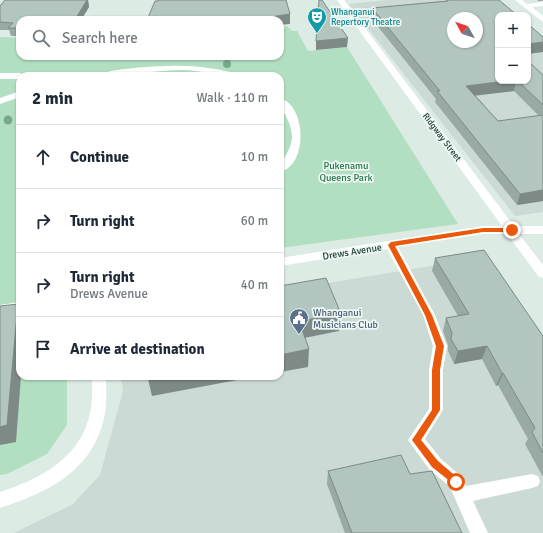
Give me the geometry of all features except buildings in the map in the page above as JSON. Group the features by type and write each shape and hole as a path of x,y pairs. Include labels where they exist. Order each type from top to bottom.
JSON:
{"street":[{"name":"Ridgway Street","path":"340,0 512,230 543,274"},
{"path":"518,0 543,20"},
{"path":"526,6 543,4"},
{"path":"135,72 169,68 223,72"},
{"path":"0,76 16,76"},
{"path":"0,101 16,95"},
{"path":"284,106 293,118 297,133 296,148 284,166"},
{"name":"Drews Avenue","path":"284,261 483,230 543,230"},
{"path":"391,245 429,315 440,346 436,370 436,410 416,440 435,464 456,482 479,533"},
{"path":"0,310 16,307"},
{"path":"0,500 28,492 56,477 74,460 86,444 97,416 99,380"},
{"path":"462,495 532,481"}],"shaded area":[{"path":"386,0 494,0 497,12 495,12 495,84 531,84 531,31 543,41 543,212 515,216 349,4"},
{"path":"485,257 543,342 543,533 14,533 73,504 100,475 123,391 122,380 284,380 284,290"}],"green space":[{"name":"Pukenamu Queens Park","path":"284,26 287,26 292,31 297,31 308,51 347,47 458,224 284,247 284,72 16,72 16,380 67,380 67,425 47,454 7,474 0,475 0,37 16,38 16,60 284,60"}],"place":[{"name":"Whanganui Repertory Theatre","path":"317,34"},
{"name":"Whanganui Musicians Club","path":"299,335"}],"route":[{"path":"456,482 435,464 416,440 436,410 436,370 440,346 429,315 391,245 483,230 512,230"}]}
